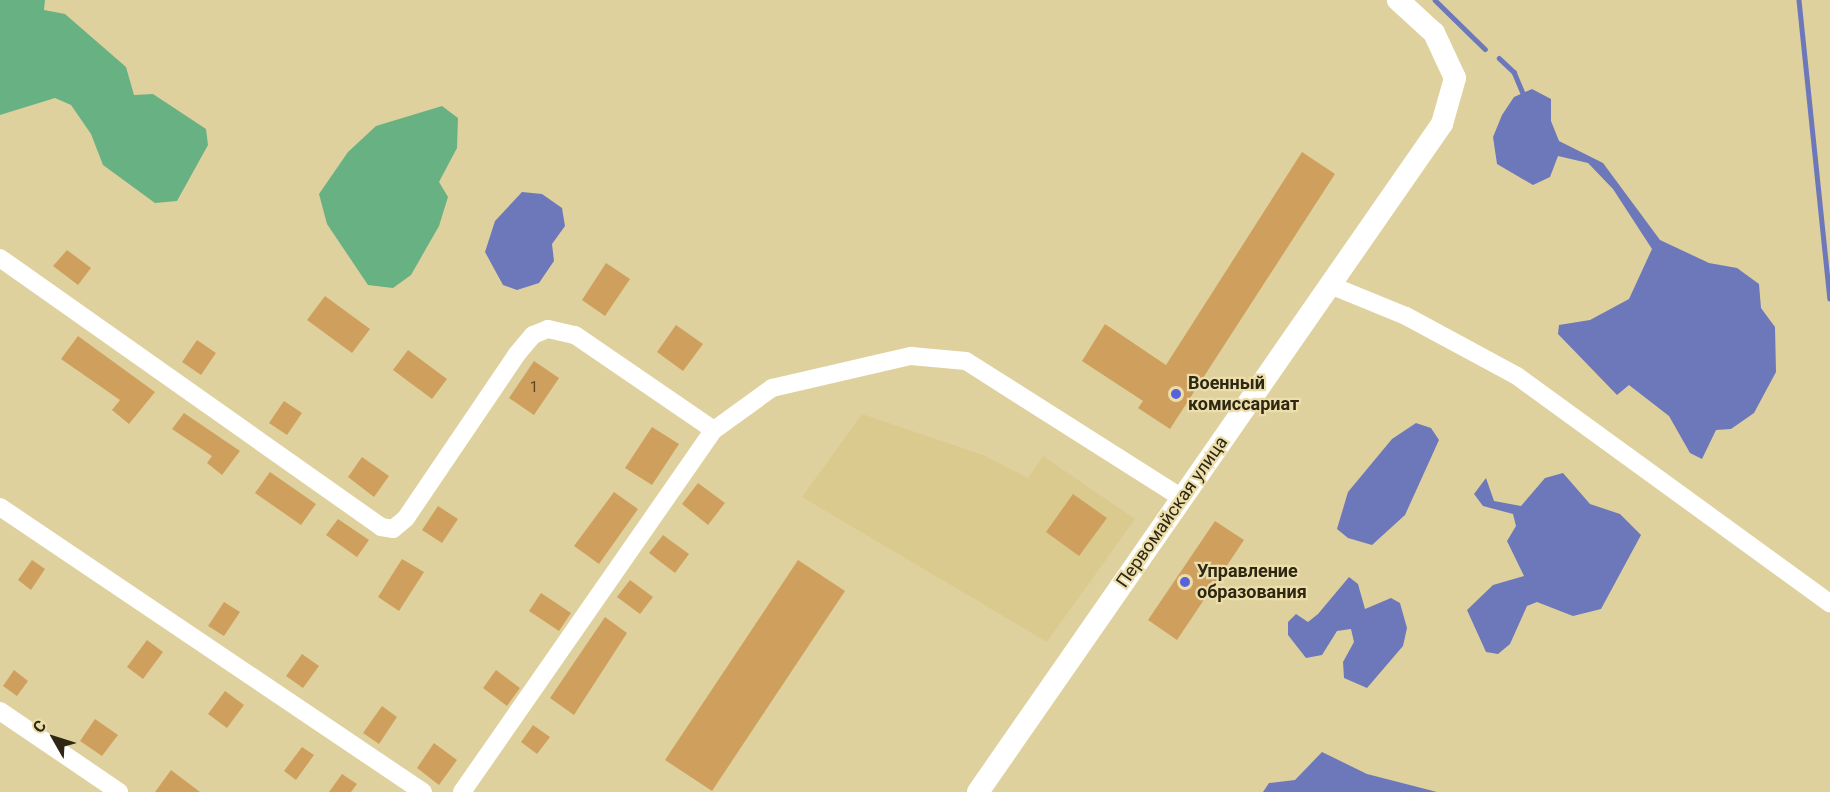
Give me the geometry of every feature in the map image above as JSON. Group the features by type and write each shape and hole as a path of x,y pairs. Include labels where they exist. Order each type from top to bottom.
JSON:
{"street":[{"name":"Первомайская улица","path":"978,792 1442,124 1455,78 1434,33 1398,0"},
{"path":"0,260 381,527 393,529 406,518 517,354 533,335 548,329 575,335 714,430"},
{"path":"1330,285 1406,316 1517,376 1830,603"},
{"path":"462,792 714,430 772,388 855,365 911,356 966,361 1182,498"},
{"path":"0,507 423,792"},
{"path":"0,711 119,792"}],"shaded area":[{"path":"862,414 983,455 1028,478 1043,456 1135,519 1047,642 802,497"}],"green space":[{"path":"0,0 45,0 44,10 65,14 126,67 134,95 153,94 206,129 208,145 177,201 155,203 103,165 91,134 71,105 55,98 0,115"},
{"path":"442,106 458,118 457,148 439,182 448,197 439,226 411,275 393,288 368,285 327,224 319,194 348,152 376,126"}],"water":[{"path":"1532,89 1551,99 1551,121 1559,141 1603,163 1660,240 1709,263 1737,268 1759,284 1761,308 1775,327 1776,372 1754,413 1731,429 1716,430 1702,459 1690,453 1669,416 1629,385 1617,395 1558,334 1559,325 1590,320 1629,299 1652,249 1613,189 1588,163 1558,156 1550,177 1533,185 1497,164 1493,137 1502,115 1514,97"},
{"path":"522,192 542,194 562,208 565,226 552,244 554,261 539,283 517,290 503,285 485,252 495,221"},
{"path":"1416,423 1431,428 1439,440 1405,515 1372,545 1348,538 1337,529 1348,492 1392,439"},
{"path":"1563,473 1590,504 1620,514 1641,535 1601,609 1573,616 1537,602 1527,606 1510,644 1498,654 1486,652 1467,610 1493,585 1524,576 1507,541 1516,526 1513,514 1483,506 1474,494 1486,478 1494,501 1521,506 1545,478"},
{"path":"1349,577 1358,584 1365,609 1391,598 1400,603 1407,628 1403,646 1367,688 1344,678 1343,662 1354,642 1351,629 1337,631 1322,655 1306,658 1288,635 1288,622 1296,614 1308,622 1318,614"},
{"path":"1322,752 1367,774 1437,792 1263,792 1269,783 1295,780"}],"building":[{"path":"1302,152 1335,174 1170,429 1138,408 1143,401 1082,361 1105,324 1166,365"},
{"path":"67,250 91,268 78,285 53,266"},
{"path":"606,263 630,279 605,316 582,300"},
{"path":"325,296 370,329 352,353 307,320"},
{"path":"676,325 703,344 683,371 657,352"},
{"path":"78,336 155,392 129,424 112,410 120,400 61,359"},
{"path":"197,340 216,353 201,375 182,362"},
{"path":"408,350 447,379 432,399 393,370"},
{"path":"534,361 559,378 534,415 509,398"},
{"path":"284,401 302,413 287,435 269,423"},
{"path":"184,413 240,451 222,475 207,463 212,456 172,429"},
{"path":"652,427 679,444 652,485 625,468"},
{"path":"362,457 389,476 374,497 348,477"},
{"path":"270,472 316,504 301,525 255,493"},
{"path":"698,483 725,503 708,525 682,504"},
{"path":"614,492 638,509 599,564 574,546"},
{"path":"1073,494 1107,518 1079,556 1046,532"},
{"path":"438,506 458,519 442,543 422,530"},
{"path":"338,519 369,540 357,557 326,535"},
{"path":"1215,521 1244,540 1177,640 1148,620"},
{"path":"663,535 689,554 675,573 649,553"},
{"path":"402,559 424,572 399,611 378,597"},
{"path":"32,560 45,569 31,590 18,580"},
{"path":"798,560 845,591 712,791 665,760"},
{"path":"630,580 653,597 640,614 617,597"},
{"path":"541,593 571,613 559,631 529,611"},
{"path":"224,602 240,612 224,636 208,626"},
{"path":"605,617 627,633 574,715 550,698"},
{"path":"147,640 163,652 143,679 127,667"},
{"path":"302,654 319,666 303,688 286,676"},
{"path":"14,670 28,681 17,696 3,686"},
{"path":"496,670 520,688 507,706 483,688"},
{"path":"225,691 244,705 227,728 208,714"},
{"path":"382,706 397,717 379,744 363,733"},
{"path":"95,719 118,735 102,756 80,741"},
{"path":"533,725 550,737 537,754 521,742"},
{"path":"434,743 457,760 439,785 417,768"},
{"path":"302,747 314,755 296,780 284,771"},
{"path":"171,770 200,792 155,792"},
{"path":"342,774 357,784 351,792 329,792"}],"waterway":[{"path":"1435,0 1485,49"},
{"path":"1799,0 1830,298"},
{"path":"1499,58 1514,72 1523,93"}],"place":[{"name":"Военный комиссариат","path":"1176,394"},
{"name":"Управление образования","path":"1185,582"}]}
